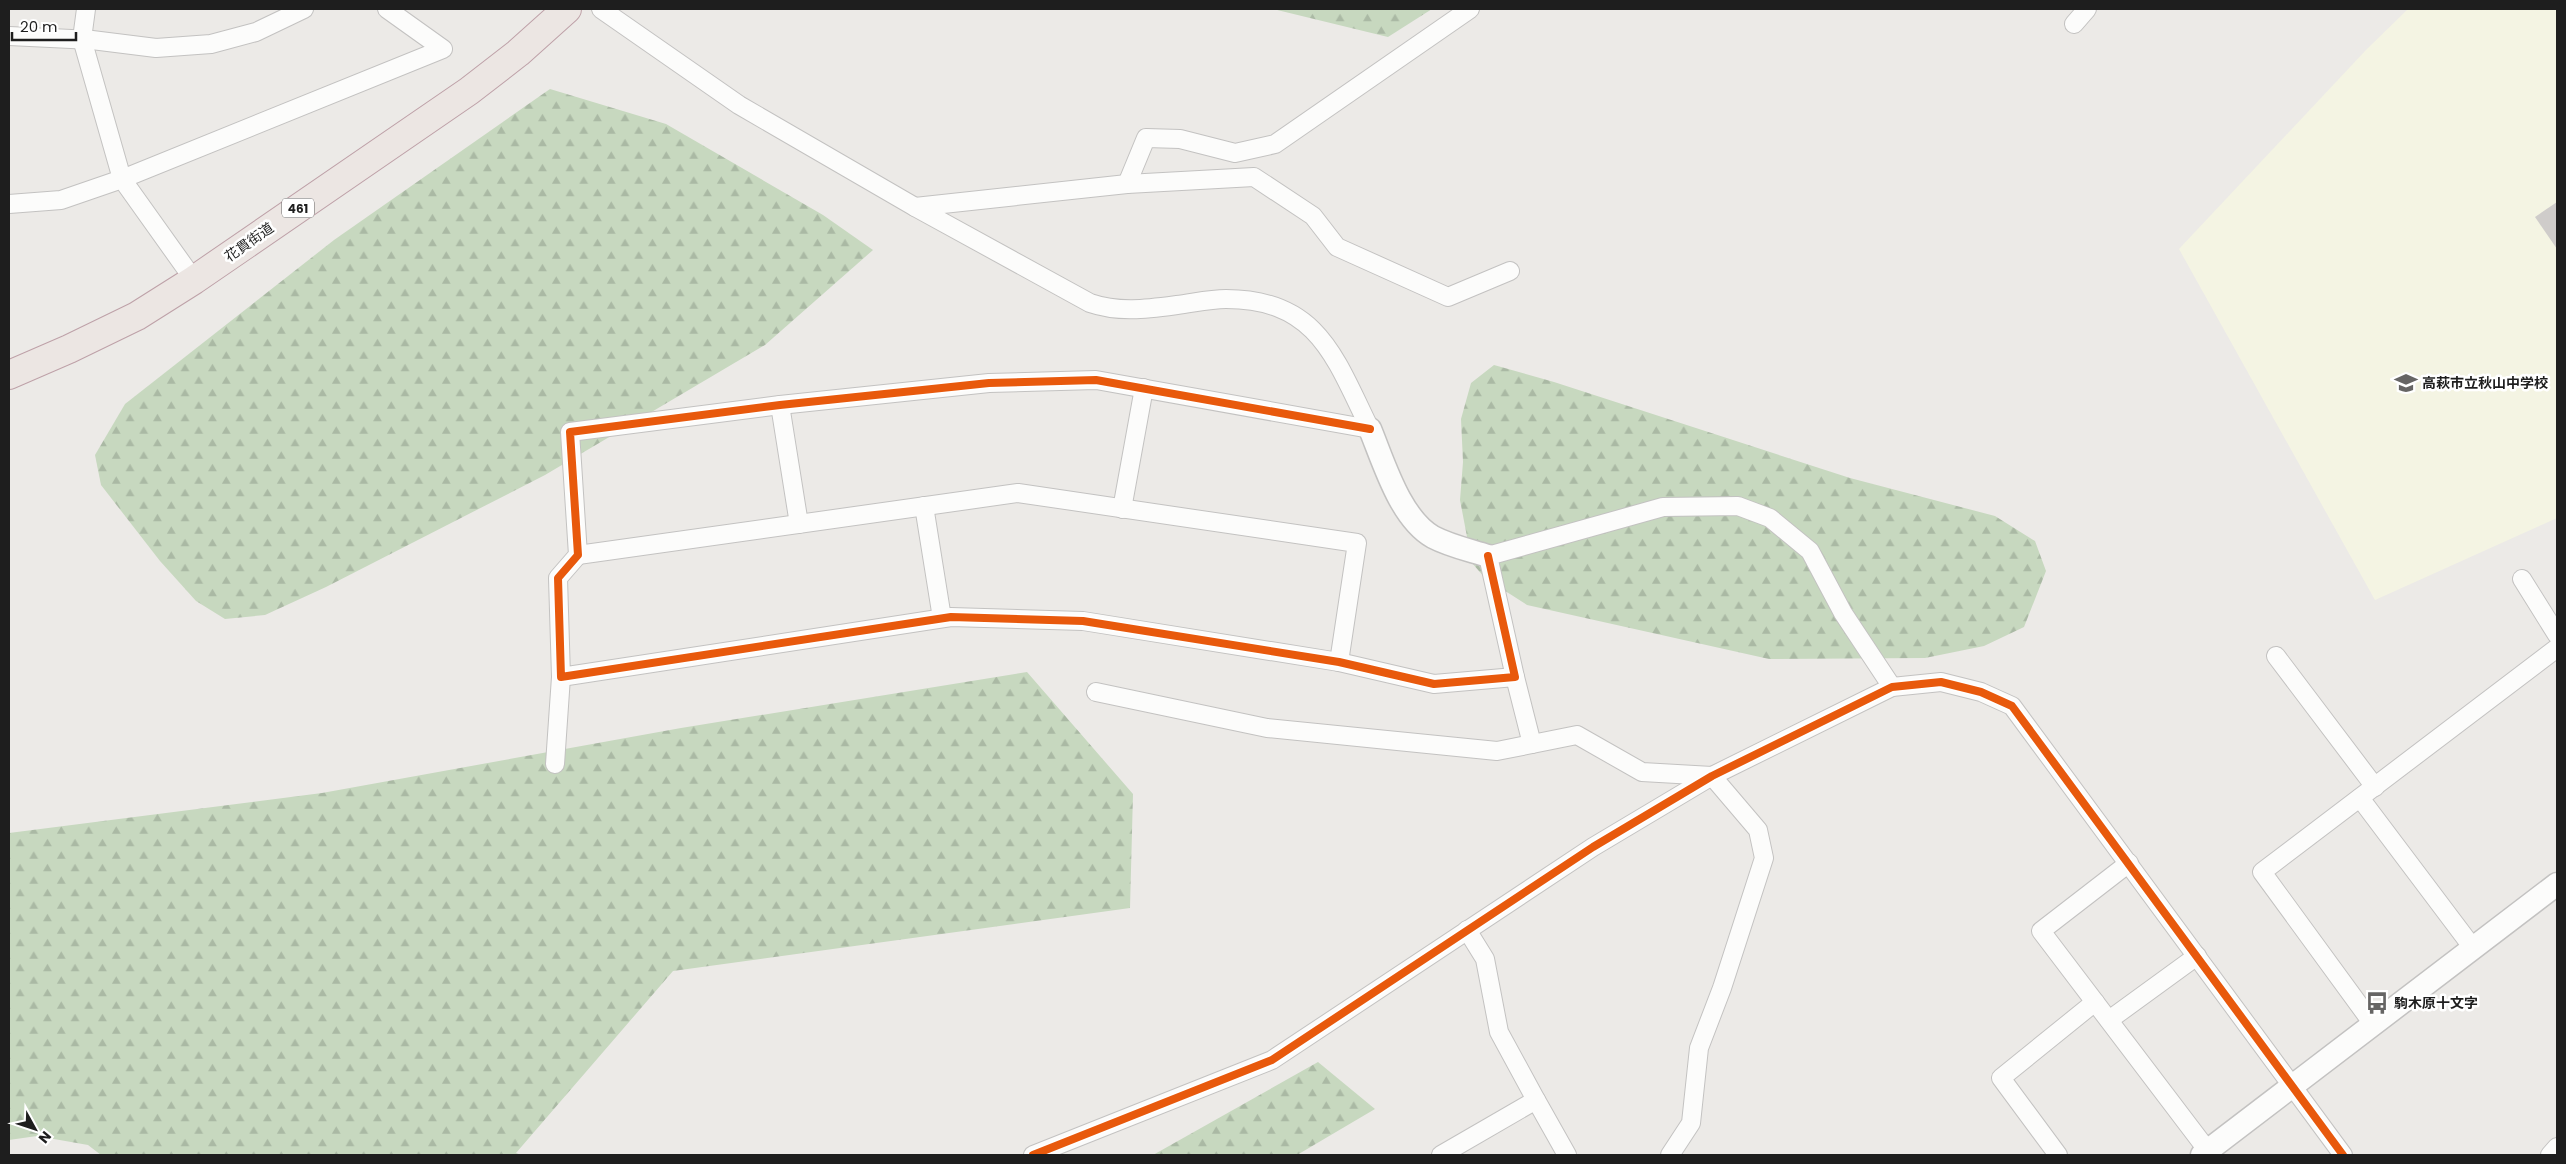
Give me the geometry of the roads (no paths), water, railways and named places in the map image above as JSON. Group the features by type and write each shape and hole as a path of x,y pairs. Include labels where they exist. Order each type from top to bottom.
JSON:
{"highway":[{"name":"花貫街道","path":"9,375 69,349 137,316 194,280 469,91 518,53 567,9"}],"street":[{"path":"86,9 82,39 122,179 194,280"},
{"path":"9,36 82,39 156,48 211,44 256,32 304,9"},
{"path":"9,204 61,200 122,179 443,48 387,9"},
{"path":"601,9 739,105 915,207 1073,294 1108,309 1142,309 1226,299 1259,302 1286,310 1314,329 1333,354 1370,429 1400,499 1417,522 1432,536 1454,546 1488,556 1664,507 1738,506 1770,518 1810,551 1843,613 1892,687"},
{"path":"1127,184 1146,138 1180,139 1235,153 1275,144 1470,9"},
{"path":"2074,24 2087,9"},
{"path":"915,207 1127,184 1254,177 1313,216 1337,246 1448,297 1510,271"},
{"path":"578,554 570,432 780,405 990,383 1096,380 1370,429"},
{"path":"1122,509 1144,388"},
{"path":"780,405 799,524"},
{"path":"555,764 561,677 558,578 578,554 1018,493 1357,543 1339,662"},
{"path":"924,506 942,618"},
{"path":"1488,556 1532,744"},
{"path":"2522,580 2557,635"},
{"path":"561,677 942,618 1083,621 1339,662 1434,684 1515,677"},
{"path":"2373,1024 2262,872 2557,648"},
{"path":"2276,656 2375,786"},
{"path":"1033,1155 1272,1060 1593,846 1712,776 1892,687 1941,682 1981,692 2012,706 2343,1155"},
{"path":"1096,692 1267,728 1497,751 1577,735 1642,772 1712,776 1758,830 1764,858 1722,988 1699,1048 1691,1123 1670,1155"},
{"path":"2360,798 2473,948"},
{"path":"2129,863 2041,931 2109,1020 2205,1153 2557,884"},
{"path":"1467,930 1485,960 1499,1032 1566,1155"},
{"path":"2109,1020 2197,956"},
{"path":"2058,1155 2001,1078 2095,1002"},
{"path":"1441,1155 1536,1100"},
{"path":"2550,1155 2557,1148"}],"place":[{"name":"高萩市立秋山中学校","path":"2406,383"},
{"name":"駒木原十文字","path":"2377,1003"}]}
